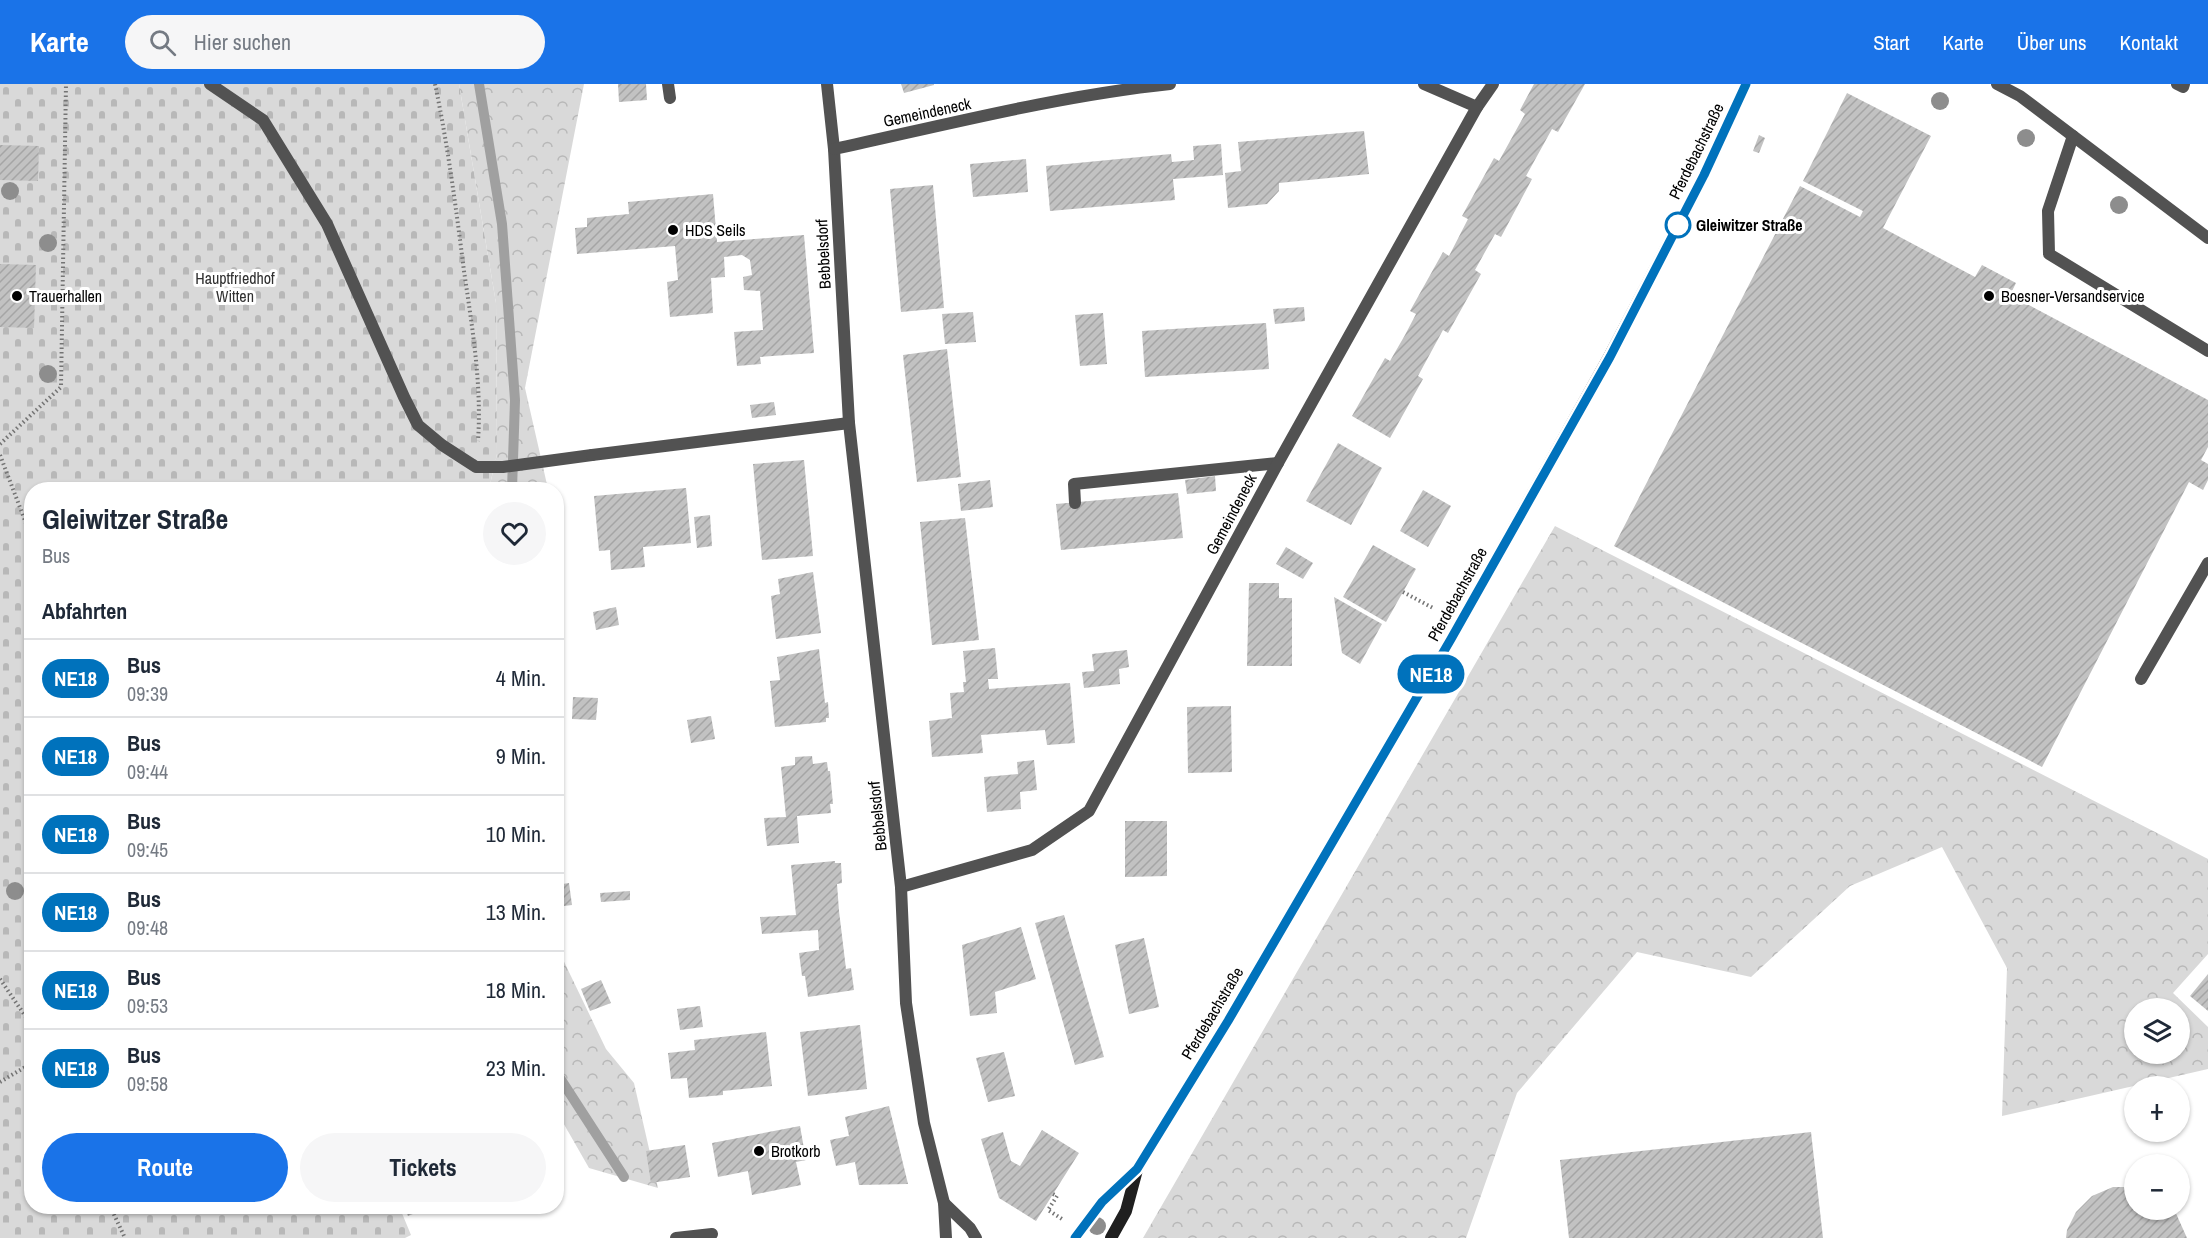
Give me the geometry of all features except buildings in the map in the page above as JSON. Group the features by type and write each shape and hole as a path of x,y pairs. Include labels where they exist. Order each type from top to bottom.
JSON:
{"main road":[{"name":"Pferdebachstraße","path":"1075,1238 1102,1202 1137,1169 1228,1021 1610,357 1704,175 1746,84"},
{"name":"Pferdebachstraße","path":"1111,1238 1126,1211 1137,1169"}],"street":[{"path":"210,84 262,120 321,215 418,425 442,445 476,467 503,467 849,423"},
{"path":"668,84 670,98"},
{"name":"Bebbelsdorf","path":"827,84 834,149 849,423 901,887 906,1003 924,1123 944,1203 946,1238"},
{"name":"Gemeindeneck","path":"834,149 1099,93 1170,84"},
{"path":"1424,84 1477,107"},
{"name":"Gemeindeneck","path":"901,887 1032,850 1089,811 1278,463 1477,107 1493,84"},
{"path":"1997,84 2020,96 2208,238"},
{"path":"2177,84 2183,87 2184,84"},
{"path":"2073,136 2048,212 2049,254 2208,351"},
{"path":"1075,503 1074,484 1278,463"},
{"path":"2141,679 2208,563"},
{"path":"944,1203 970,1228 976,1238"},
{"path":"676,1238 712,1234"}],"path":[{"path":"0,444 61,387 66,84"},
{"path":"435,84 446,139 471,321 480,419 476,467"},
{"path":"0,455 24,518"},
{"path":"1403,592 1433,608"},
{"path":"0,979 24,1012"},
{"path":"0,1082 24,1068"},
{"path":"1053,1194 1057,1196 1048,1210 1064,1221"},
{"path":"114,1214 125,1238"}],"green space":[{"name":"Hauptfriedhof Witten","path":"0,84 459,84 496,303 497,454 491,482 24,482 24,1214 402,1214 411,1235 405,1238 0,1238"},
{"path":"459,84 584,84 525,388 546,482 491,482 497,454 496,303"},
{"path":"1555,526 2208,859 2208,954 2173,993 2178,998 2124,998 2124,1064 2190,1064 2190,1010 2208,1027 2208,1069 2177,1076 2124,1076 2124,1088 2002,1116 2007,968 1942,847 1850,886 1751,977 1637,952 1517,1093 1466,1238 1143,1238"},
{"path":"564,962 606,1049 634,1083 658,1188 589,1168 564,1124"}],"waterway":[{"path":"479,84 502,224 515,400 512,482"},
{"path":"564,1084 624,1177"}],"bus line":[{"name":"NE18","path":"1075,1238 1102,1202 1137,1169 1228,1021 1451,639 1610,357 1704,175 1746,84"}],"place":[{"name":"Gleiwitzer Straße","path":"1678,225"},
{"name":"HDS Seils","path":"673,230"},
{"name":"Trauerhallen","path":"17,296"},
{"name":"Boesner-Versandservice","path":"1989,296"},
{"name":"Brotkorb","path":"759,1151"}]}
